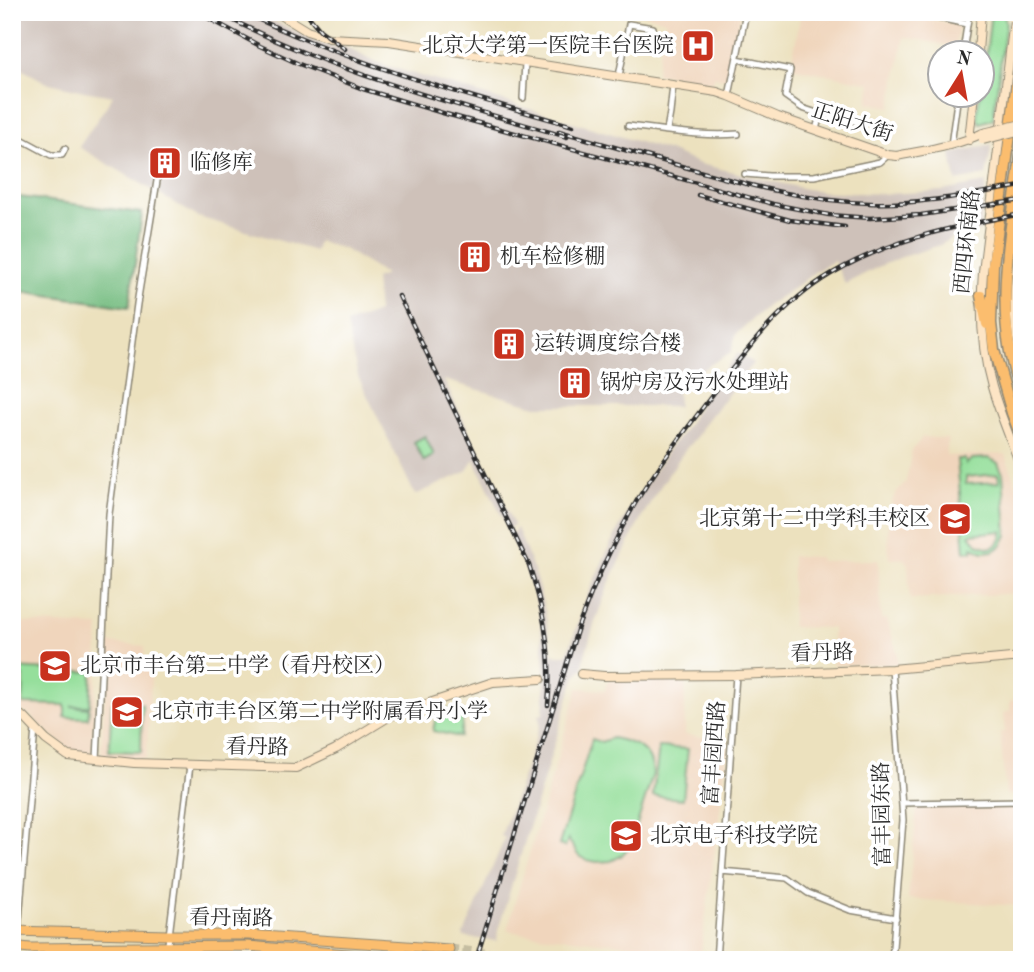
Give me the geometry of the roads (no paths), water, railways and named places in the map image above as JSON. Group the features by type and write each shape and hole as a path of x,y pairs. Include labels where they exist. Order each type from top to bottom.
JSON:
{"highway":[{"name":"西四环南路","path":"1022,43 993,265 991,323 994,350 1022,439"},
{"name":"西四环南路","path":"1022,149 1004,299 1011,360 1022,396"},
{"path":"981,296 994,350"}],"main road":[{"name":"看丹南路","path":"15,932 248,935 449,950"},
{"name":"看丹南路","path":"12,946 247,946 422,960"},
{"path":"512,956 560,960"}],"street":[{"name":"正阳大街","path":"276,12 317,36 389,41 619,76 729,96 771,115 888,155 897,156 1022,131"},
{"path":"729,96 746,12"},
{"path":"910,12 967,24"},
{"path":"965,38 969,12"},
{"path":"980,38 981,12"},
{"path":"981,26 988,12"},
{"name":"西四环南路","path":"1014,14 980,318 992,386 1022,470"},
{"path":"619,76 629,24 653,28"},
{"path":"737,59 790,70 785,96 802,108 863,123"},
{"path":"523,98 525,63"},
{"path":"667,130 673,85"},
{"path":"951,145 956,108"},
{"path":"969,140 972,108"},
{"path":"816,130 820,114"},
{"name":"正阳大街","path":"983,137 1022,124"},
{"path":"628,125 724,135 738,134"},
{"path":"12,134 51,155 62,155 65,149"},
{"path":"745,174 814,176 880,162 888,155"},
{"path":"97,759 109,514 135,318 157,181"},
{"path":"1022,222 1014,295 1022,362"},
{"name":"看丹路","path":"581,674 736,675 892,669 1022,657"},
{"name":"富丰园东路","path":"892,669 903,820 892,960"},
{"name":"富丰园西路","path":"716,960 736,675"},
{"name":"看丹路","path":"12,711 23,717 46,740 68,756 134,763 296,768 390,716 493,682 541,679"},
{"path":"15,932 35,729"},
{"path":"166,960 190,765"},
{"path":"902,803 1022,801"},
{"path":"722,872 787,878 808,892 850,910 896,918"}],"tunnel":[{"path":"449,949 512,956"}],"railway":[{"path":"197,12 260,46 363,89 773,204 829,215 870,218 921,215 1022,200"},
{"path":"243,12 364,62 573,126"},
{"path":"305,12 320,30 345,49"},
{"path":"221,14 262,35 347,69 567,137"},
{"path":"559,131 779,192 846,202 907,202 1022,186"},
{"path":"698,195 790,220 845,227"},
{"path":"476,960 584,611 604,563 628,517 673,447 752,344 781,313 813,286 854,262 900,243 948,229 1022,214"},
{"path":"399,296 529,565 546,634 548,705"}],"place":[{"name":"北京大学第一医院丰台医院","path":"698,46"},
{"name":"临修库","path":"165,163"},
{"name":"机车检修棚","path":"475,257"},
{"name":"运转调度综合楼","path":"509,344"},
{"name":"锅炉房及污水处理站","path":"575,383"},
{"name":"北京第十二中学科丰校区","path":"955,519"},
{"name":"北京市丰台第二中学（看丹校区）","path":"55,666"},
{"name":"北京市丰台区第二中学附属看丹小学","path":"127,712"},
{"name":"北京电子科技学院","path":"626,836"}]}
